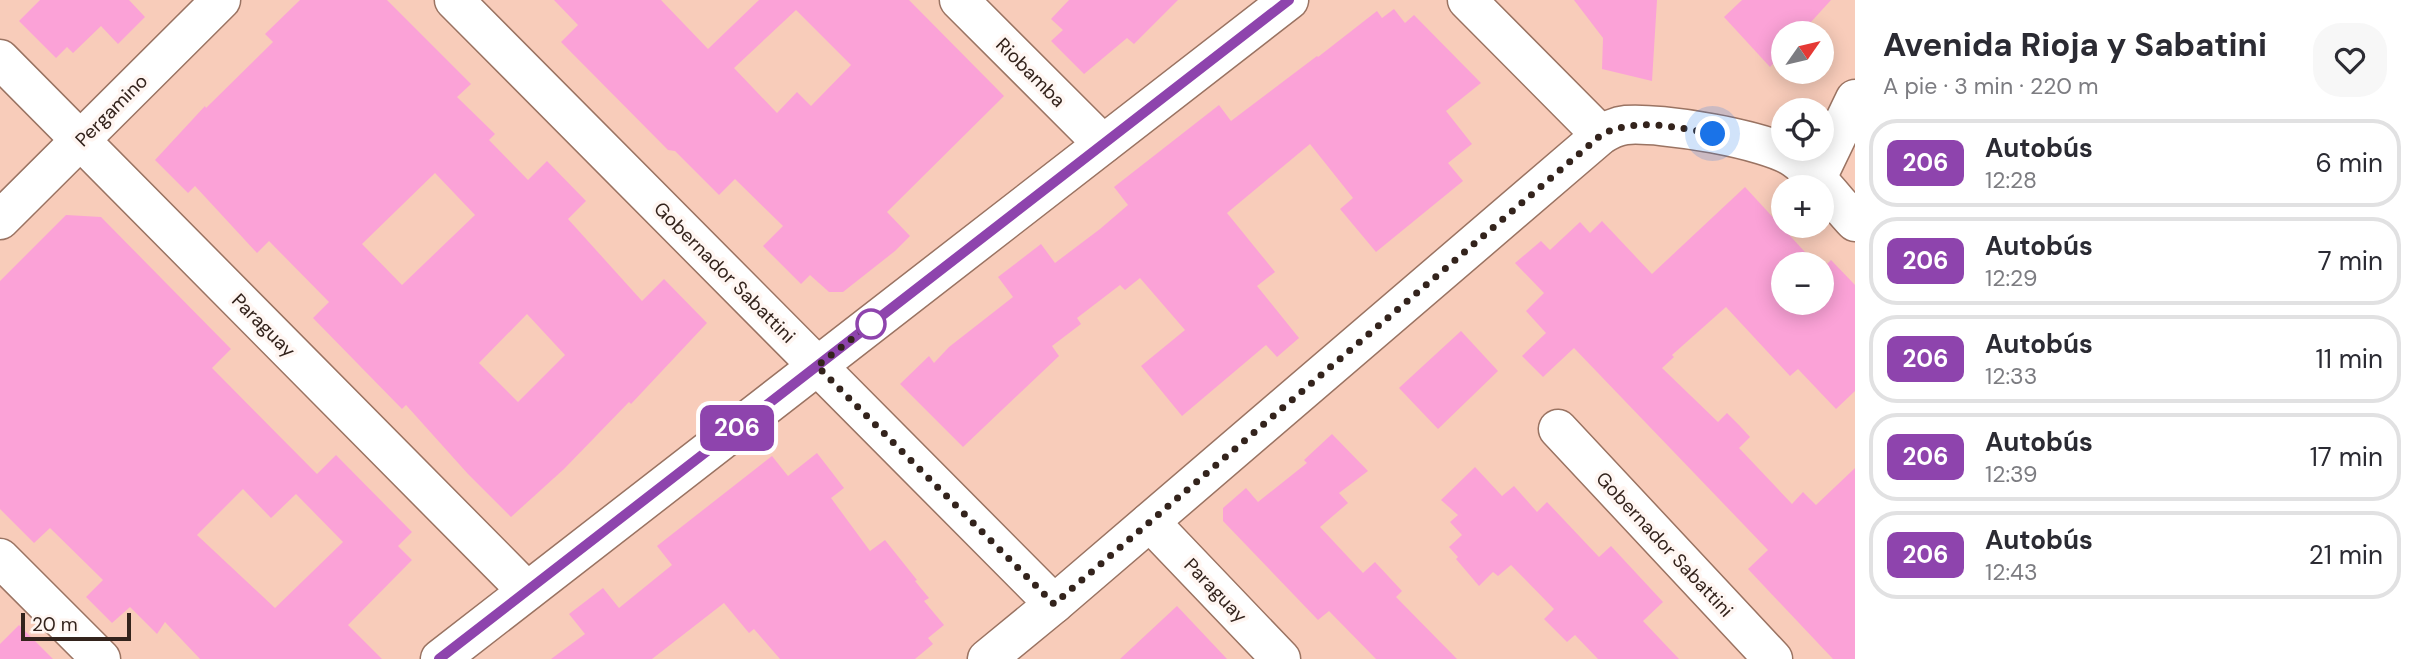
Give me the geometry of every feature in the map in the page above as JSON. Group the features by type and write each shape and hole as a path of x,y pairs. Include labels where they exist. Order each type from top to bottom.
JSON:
{"street":[{"name":"Pergamino","path":"0,220 222,0"},
{"name":"Gobernador Sabattini","path":"454,0 1054,604"},
{"name":"Riobamba","path":"959,0 1103,144"},
{"path":"440,659 1289,0"},
{"path":"1467,0 1601,135"},
{"name":"Paraguay","path":"0,59 527,591"},
{"path":"1818,175 1855,99"},
{"path":"987,659 1611,129 1630,125 1664,126 1728,137 1790,156 1811,175"},
{"path":"1834,199 1855,222"},
{"name":"Gobernador Sabattini","path":"1558,429 1773,659"},
{"name":"Paraguay","path":"1150,522 1281,659"},
{"path":"0,558 101,659"}],"building":[{"path":"40,0 129,0 145,17 118,44 101,26 73,53 67,47 56,58 19,21"},
{"path":"300,0 387,0 471,84 457,97 495,134 489,140 528,180 547,161 586,201 568,219 642,301 664,279 707,323 631,404 629,402 564,469 511,517 406,405 402,409 313,318 329,302 269,241 257,253 195,186 188,193 155,160 205,106 206,108 273,42 265,34","holes":["435,173 475,215 402,285 362,244","527,314 565,355 518,402 479,363"]},
{"path":"554,0 661,0 708,49 759,0 909,0 1004,96 887,212 910,236 843,292 829,292 810,275 801,284 763,246 783,226 735,179 719,195 675,151 668,150 561,42 578,25","holes":["796,10 851,65 811,106 797,92 777,113 734,68"]},
{"path":"1069,0 1178,0 1134,44 1127,38 1084,74 1051,41 1063,30 1051,19"},
{"path":"1574,0 1657,0 1652,81 1602,69 1603,38"},
{"path":"1742,0 1831,0 1812,21 1771,21 1770,67 1724,17"},
{"path":"1394,9 1405,23 1414,15 1481,83 1446,111 1472,144 1448,163 1463,181 1376,252 1340,209 1353,198 1310,144 1227,213 1275,272 1257,286 1299,338 1277,357 1266,345 1182,416 1141,366 1185,330 1140,278 1125,290 1120,285 1077,318 1081,324 1052,346 1059,356 963,447 900,384 929,356 934,363 949,347 1013,297 998,277 1041,244 1055,263 1100,229 1128,205 1114,187 1219,105 1231,121 1377,11 1382,18"},
{"path":"1745,187 1771,215 1771,238 1792,238 1805,252 1771,252 1771,315 1834,315 1834,263 1855,285 1855,391 1836,409 1798,369 1790,376 1726,307 1672,355 1674,357 1662,368 1718,422 1727,413 1739,425 1750,437 1739,448 1792,504 1803,492 1816,505 1855,468 1855,659 1833,659 1748,569 1768,550 1574,348 1543,377 1522,356 1546,333 1526,311 1544,293 1515,263 1541,241 1550,250 1580,222 1590,233 1602,221 1652,274"},
{"path":"66,215 101,217 231,349 212,368 317,474 336,455 412,532 398,546 412,560 348,625 382,659 200,659 165,622 157,634 130,607 112,623 86,597 103,580 50,528 34,543 0,509 0,281","holes":["243,489 271,518 296,494 343,542 275,608 197,535"]},
{"path":"1461,331 1498,371 1438,429 1399,388"},
{"path":"1332,434 1368,471 1339,493 1348,503 1320,527 1363,573 1375,562 1402,591 1396,597 1457,659 1376,659 1329,611 1318,620 1223,521 1223,508 1246,488 1258,502 1307,463 1304,460"},
{"path":"817,453 844,488 831,498 870,551 885,540 917,580 915,581 929,598 924,601 944,625 928,638 933,644 915,659 780,659 754,629 749,633 724,603 652,659 551,659 585,634 569,614 603,588 619,608 672,565 657,546 772,456 788,476"},
{"path":"1475,467 1502,496 1514,486 1537,512 1547,502 1599,557 1611,546 1663,602 1643,621 1679,659 1598,659 1575,635 1567,642 1544,619 1554,609 1511,565 1498,576 1493,572 1479,586 1449,547 1462,535 1450,522 1458,515 1441,500"},
{"path":"1177,606 1227,659 1120,659"},
{"path":"19,625 53,659 0,659 0,644"}],"bus line":[{"name":"206","path":"439,659 1289,0"}],"route":[{"path":"871,324 817,366 1054,604 1601,135 1611,129 1630,125 1664,126 1713,134"}]}
